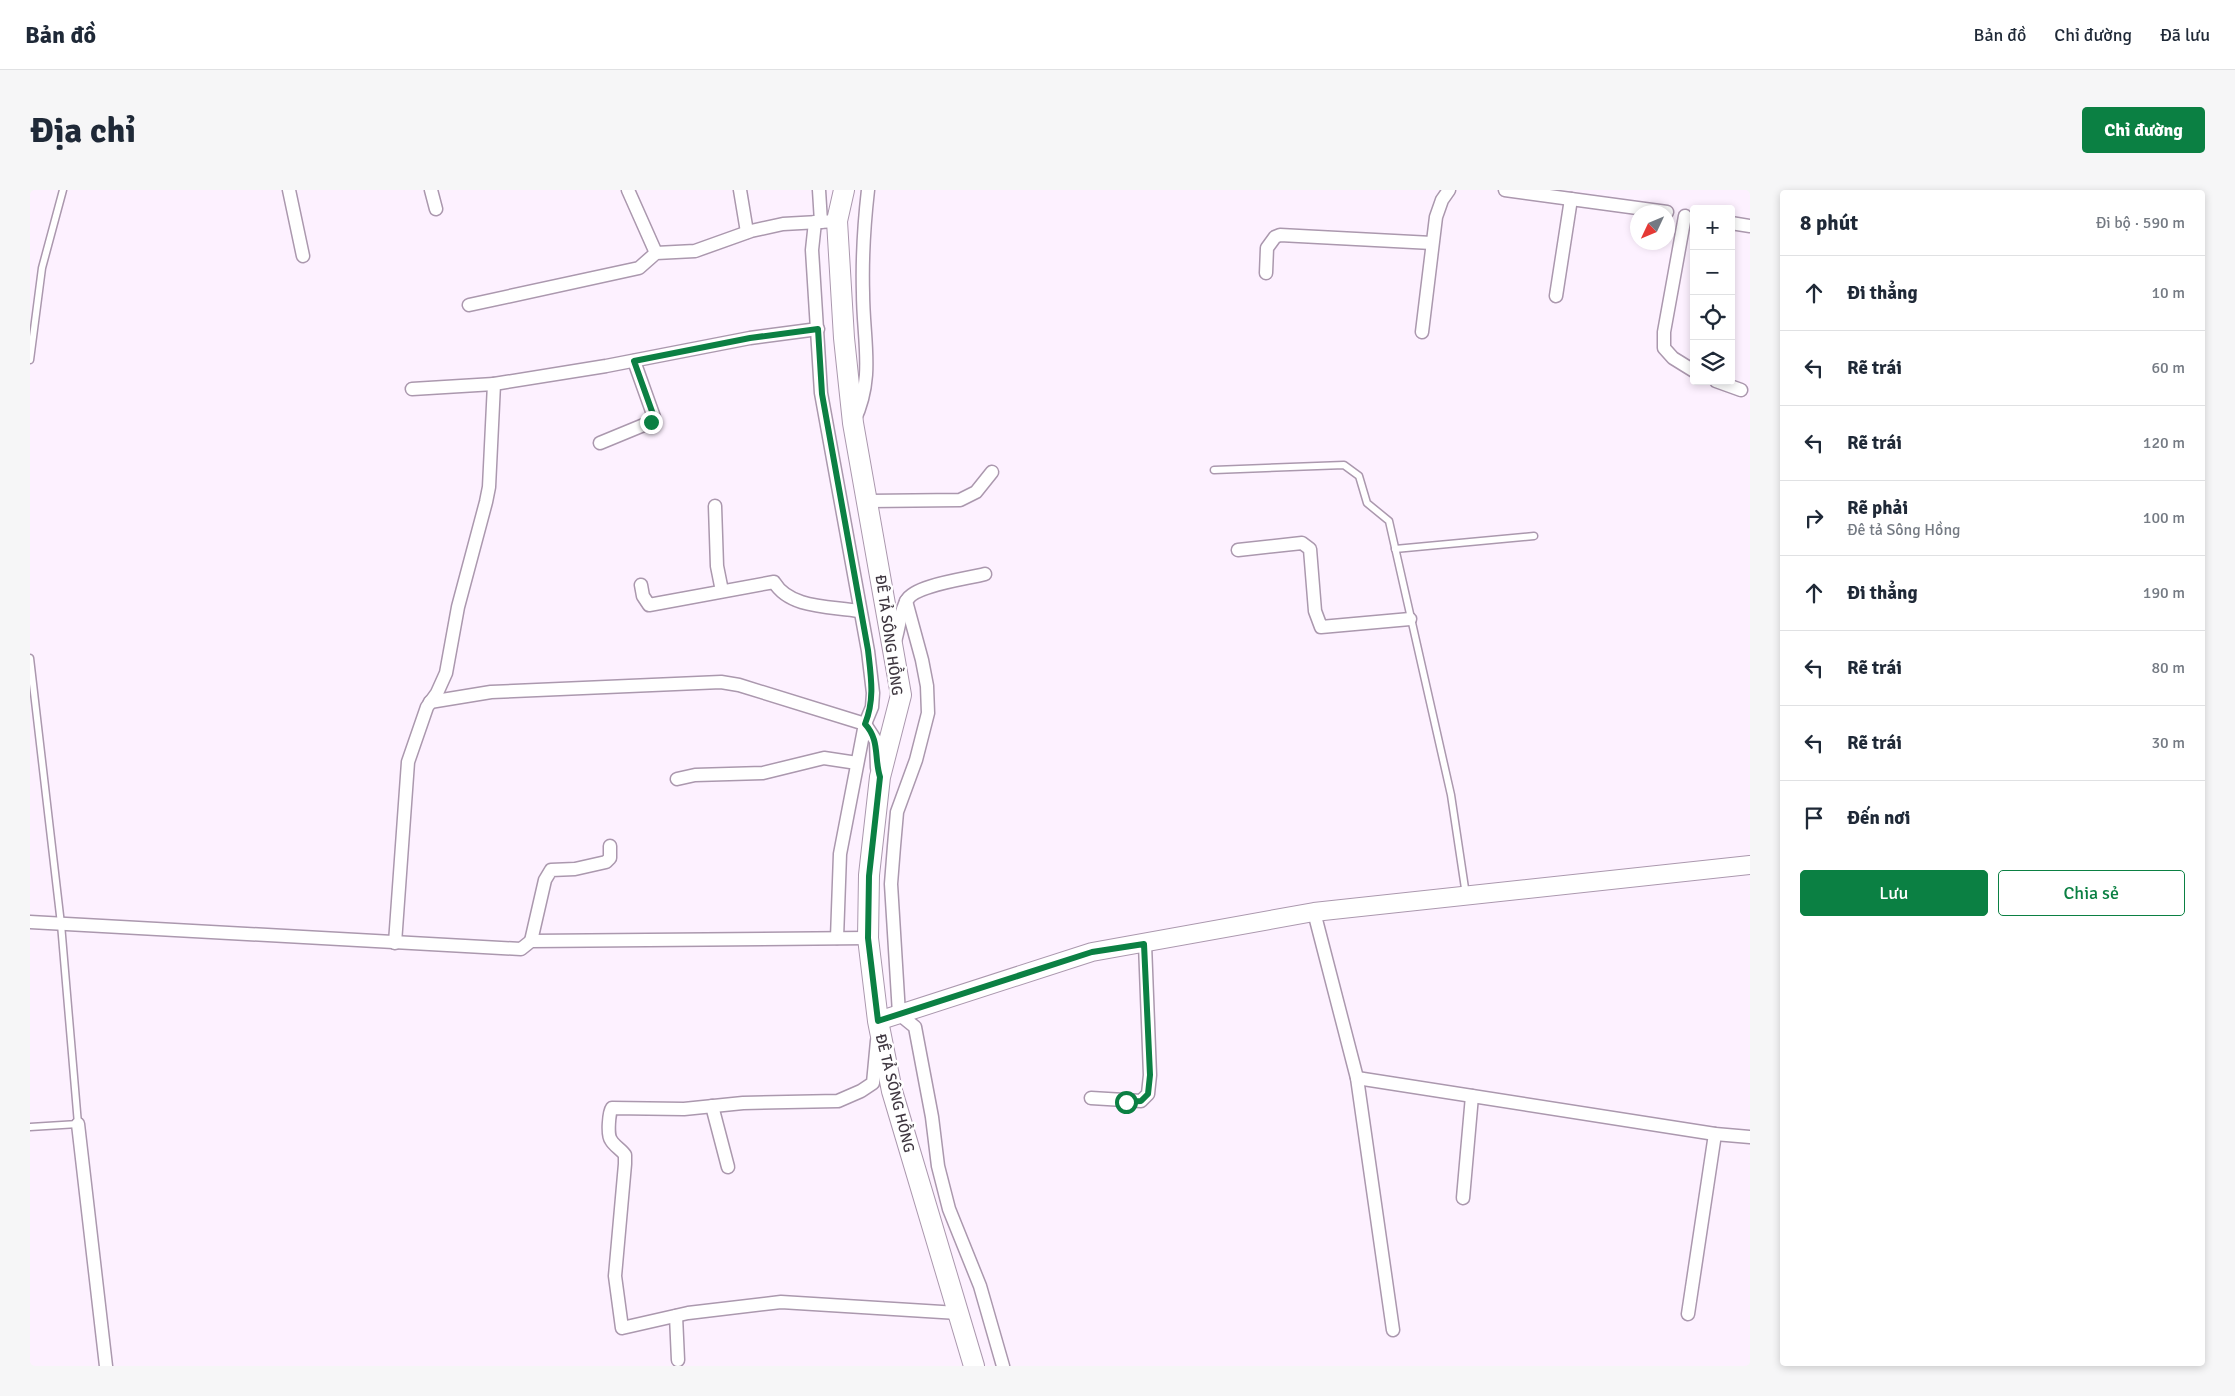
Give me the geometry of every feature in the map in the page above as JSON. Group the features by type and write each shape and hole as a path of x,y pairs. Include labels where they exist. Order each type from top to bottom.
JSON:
{"main road":[{"name":"ĐÊ TẢ SÔNG HỒNG","path":"844,190 824,222 844,338 853,424 901,695 880,777 871,847 868,938 878,1021 892,1091 974,1366"}],"street":[{"path":"290,190 303,256"},
{"path":"431,190 436,209"},
{"path":"628,190 656,253"},
{"path":"740,190 747,232"},
{"path":"819,190 824,222 812,250 822,394 859,611 868,650 873,693 872,707 865,724 840,854 837,938"},
{"path":"853,424 864,401 867,360 863,268 868,190"},
{"path":"1422,332 1436,217 1447,190"},
{"path":"1505,190 1630,208"},
{"path":"1556,296 1571,199"},
{"path":"1675,214 1690,217 1664,332 1664,348 1673,358 1690,369"},
{"path":"469,306 639,268 656,253 695,251 747,232 782,224 824,222"},
{"path":"1735,224 1750,226"},
{"path":"1266,273 1268,248 1271,241 1280,236 1432,243"},
{"path":"412,389 494,384 634,361 750,338 818,329"},
{"path":"600,443 651,422 654,417 634,361"},
{"path":"395,942 408,762 430,702 446,673 458,608 489,487 494,384"},
{"path":"1727,385 1741,390"},
{"path":"868,501 960,500 976,492 992,472"},
{"path":"715,506 717,566 722,591"},
{"path":"1238,550 1302,543 1310,549 1315,611 1321,627 1410,620"},
{"path":"893,648 906,601 913,592 926,586 943,585 985,574"},
{"path":"641,585 643,596 649,605 774,582 779,591 794,600 859,611"},
{"path":"906,601 922,660 927,686 928,713 916,760 897,812 890,884 899,1014 915,1027 932,1117 938,1166 949,1209 980,1286 1003,1366"},
{"path":"430,702 491,692 721,682 761,691 865,724 876,741 877,769 880,777"},
{"path":"677,779 695,775 763,773 824,758 857,764"},
{"path":"871,847 897,812"},
{"path":"531,941 545,880 551,870 606,862 610,858 610,846"},
{"path":"958,1313 781,1302 676,1316 622,1328 615,1276 625,1155 610,1140 610,1111 616,1107 684,1109 778,1101 838,1101 861,1091 873,1083 878,1021 1092,952 1314,912 1750,865"},
{"path":"1314,912 1357,1078 1393,1330"},
{"path":"30,922 521,949 531,941 868,938"},
{"path":"1091,1098 1141,1101 1148,1094 1150,1075 1144,944"},
{"path":"1357,1078 1715,1134 1750,1137"},
{"path":"1463,1198 1472,1096"},
{"path":"712,1106 728,1166"},
{"path":"78,1124 106,1366"},
{"path":"1688,1314 1715,1134"},
{"path":"676,1316 678,1360"}],"lane":[{"path":"30,360 42,268 63,190"},
{"path":"1214,470 1344,465 1359,476 1367,503 1388,521 1451,795 1466,896"},
{"path":"1395,549 1534,536"},
{"path":"30,658 61,924 78,1124 30,1127"}],"route":[{"path":"651,422 654,417 634,361 750,338 818,329 822,394 859,611 868,650 873,693 872,707 865,724 875,737 877,769 880,777 869,876 868,938 878,1021 1092,952 1144,944 1150,1075 1148,1094 1141,1101 1126,1102"}]}
